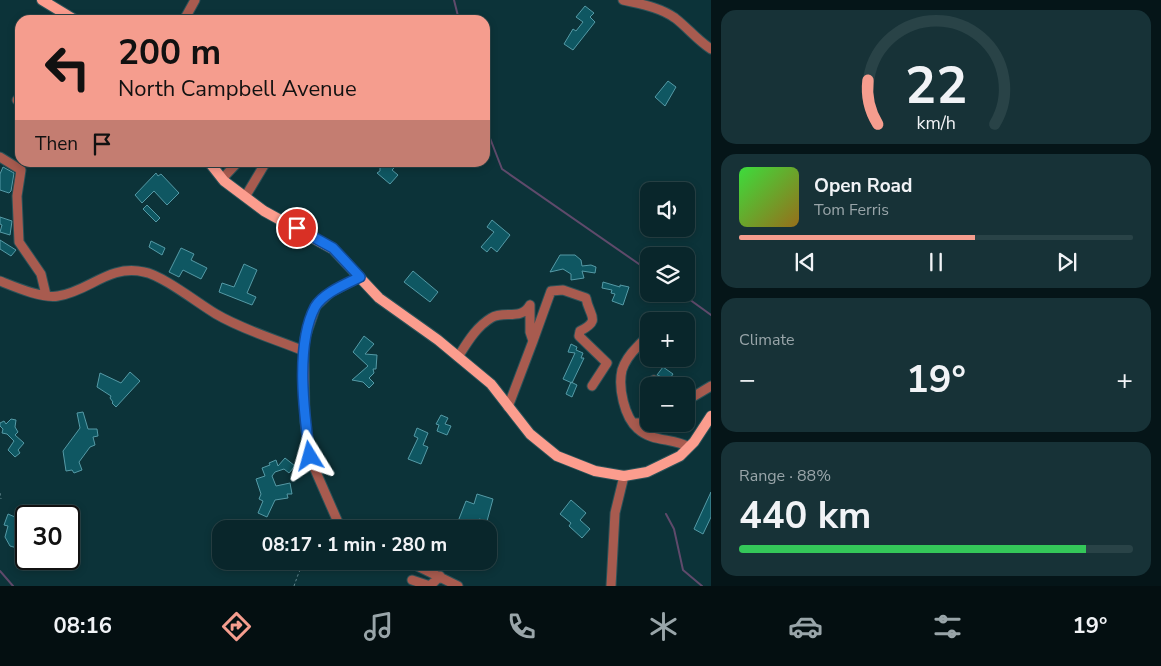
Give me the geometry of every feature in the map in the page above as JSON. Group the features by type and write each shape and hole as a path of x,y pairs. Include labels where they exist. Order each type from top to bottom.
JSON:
{"main road":[{"path":"42,0 67,15"},
{"path":"213,167 222,179 264,211 333,248 379,298 491,384 530,434 557,456 595,471 624,476 660,468 680,456 711,416"}],"street":[{"path":"187,15 195,0"},
{"path":"623,0 656,8 675,18 697,41 711,49"},
{"path":"0,156 15,166"},
{"path":"16,167 21,170 17,196 19,242 41,274 46,295"},
{"path":"222,179 233,167"},
{"path":"245,197 263,167"},
{"path":"0,281 56,297 71,292 104,275 117,272 146,272 216,315 304,351"},
{"path":"337,520 310,456 305,422 305,338 316,306 331,292 360,277"},
{"path":"508,407 551,291 563,290 586,298 593,314 593,321 580,331 578,336 607,363 592,386"},
{"path":"458,357 474,332 491,318 522,314 530,305 530,332 533,342"},
{"path":"640,344 628,356 622,371 622,393 628,414 638,429 656,438 678,441 689,446"},
{"path":"697,393 711,386"},
{"path":"634,423 640,423"},
{"path":"611,586 615,513 624,476"},
{"path":"427,570 458,586"},
{"path":"412,580 430,586 440,576"}],"path":[{"path":"0,493 1,499"},
{"path":"294,586 301,570"}],"building":[{"path":"585,6 594,13 590,17 595,22 573,50 564,44 573,29 576,31 583,22 576,17"},
{"path":"668,81 676,87 665,106 655,97"},
{"path":"3,167 14,173 9,193 0,190 0,174"},
{"path":"380,167 395,167 392,170 398,175 390,184 377,173 380,171"},
{"path":"156,173 158,176 161,174 179,193 167,205 154,191 142,203 135,195"},
{"path":"147,205 160,218 156,222 143,209"},
{"path":"0,217 12,221 10,235 0,232 2,225 0,224"},
{"path":"492,220 510,235 497,252 491,247 487,252 481,247 494,232 487,227"},
{"path":"0,240 16,250 11,256 0,249"},
{"path":"151,241 165,248 162,255 149,247"},
{"path":"181,248 194,254 191,260 207,268 201,279 183,270 179,277 169,272"},
{"path":"560,255 575,255 581,260 582,266 591,265 596,267 595,273 582,271 584,278 571,280 571,274 563,269 550,272"},
{"path":"244,264 257,270 247,293 256,297 252,305 219,292 222,283 234,287"},
{"path":"413,271 438,292 430,302 404,282"},
{"path":"603,282 620,287 620,285 629,287 623,305 612,301 615,294 611,293 612,290 602,288"},
{"path":"364,336 374,344 365,354 377,355 376,369 373,369 374,373 369,378 374,383 369,388 363,382 352,380 368,366 353,352"},
{"path":"571,344 577,347 576,350 583,353 581,358 584,358 572,383 563,379 575,353 568,352"},
{"path":"663,367 673,374 671,377 657,375"},
{"path":"130,372 140,381 116,407 112,403 111,396 97,387 100,373 121,383"},
{"path":"571,382 577,385 572,397 566,394"},
{"path":"83,412 88,429 97,429 98,436 93,437 95,445 90,447 79,462 82,470 74,473 72,470 66,471 63,451 80,428 77,413"},
{"path":"441,415 448,418 445,424 451,426 447,435 437,431 439,425 436,424"},
{"path":"11,419 16,420 15,427 18,432 15,435 24,443 18,450 20,453 15,457 8,450 14,441 7,434 2,433 3,429 0,426 0,423 4,421 6,424"},
{"path":"417,428 428,433 423,445 428,447 421,464 408,459 418,438 414,436"},
{"path":"285,458 295,466 289,473 284,469 275,472 272,476 276,486 290,483 292,494 287,494 288,498 275,500 267,517 258,513 263,501 259,499 261,494 256,479 265,476 262,468 276,460 278,466"},
{"path":"711,492 711,517 703,534 694,529"},
{"path":"477,494 493,499 487,520 459,520 466,501 474,504"},
{"path":"571,500 586,513 580,520 590,529 582,538 569,526 571,523 560,514"},
{"path":"8,514 15,517 15,547 10,546 5,537 8,526 4,525"}],"waterway":[{"path":"454,0 458,15"},
{"path":"490,138 502,169 640,265"},
{"path":"693,302 711,315"},
{"path":"666,514 674,529 683,570 702,586"},
{"path":"0,571 13,586"}],"route":[{"path":"297,228 333,248 360,277 331,292 316,306 305,338 303,387 305,422 310,456"}]}
